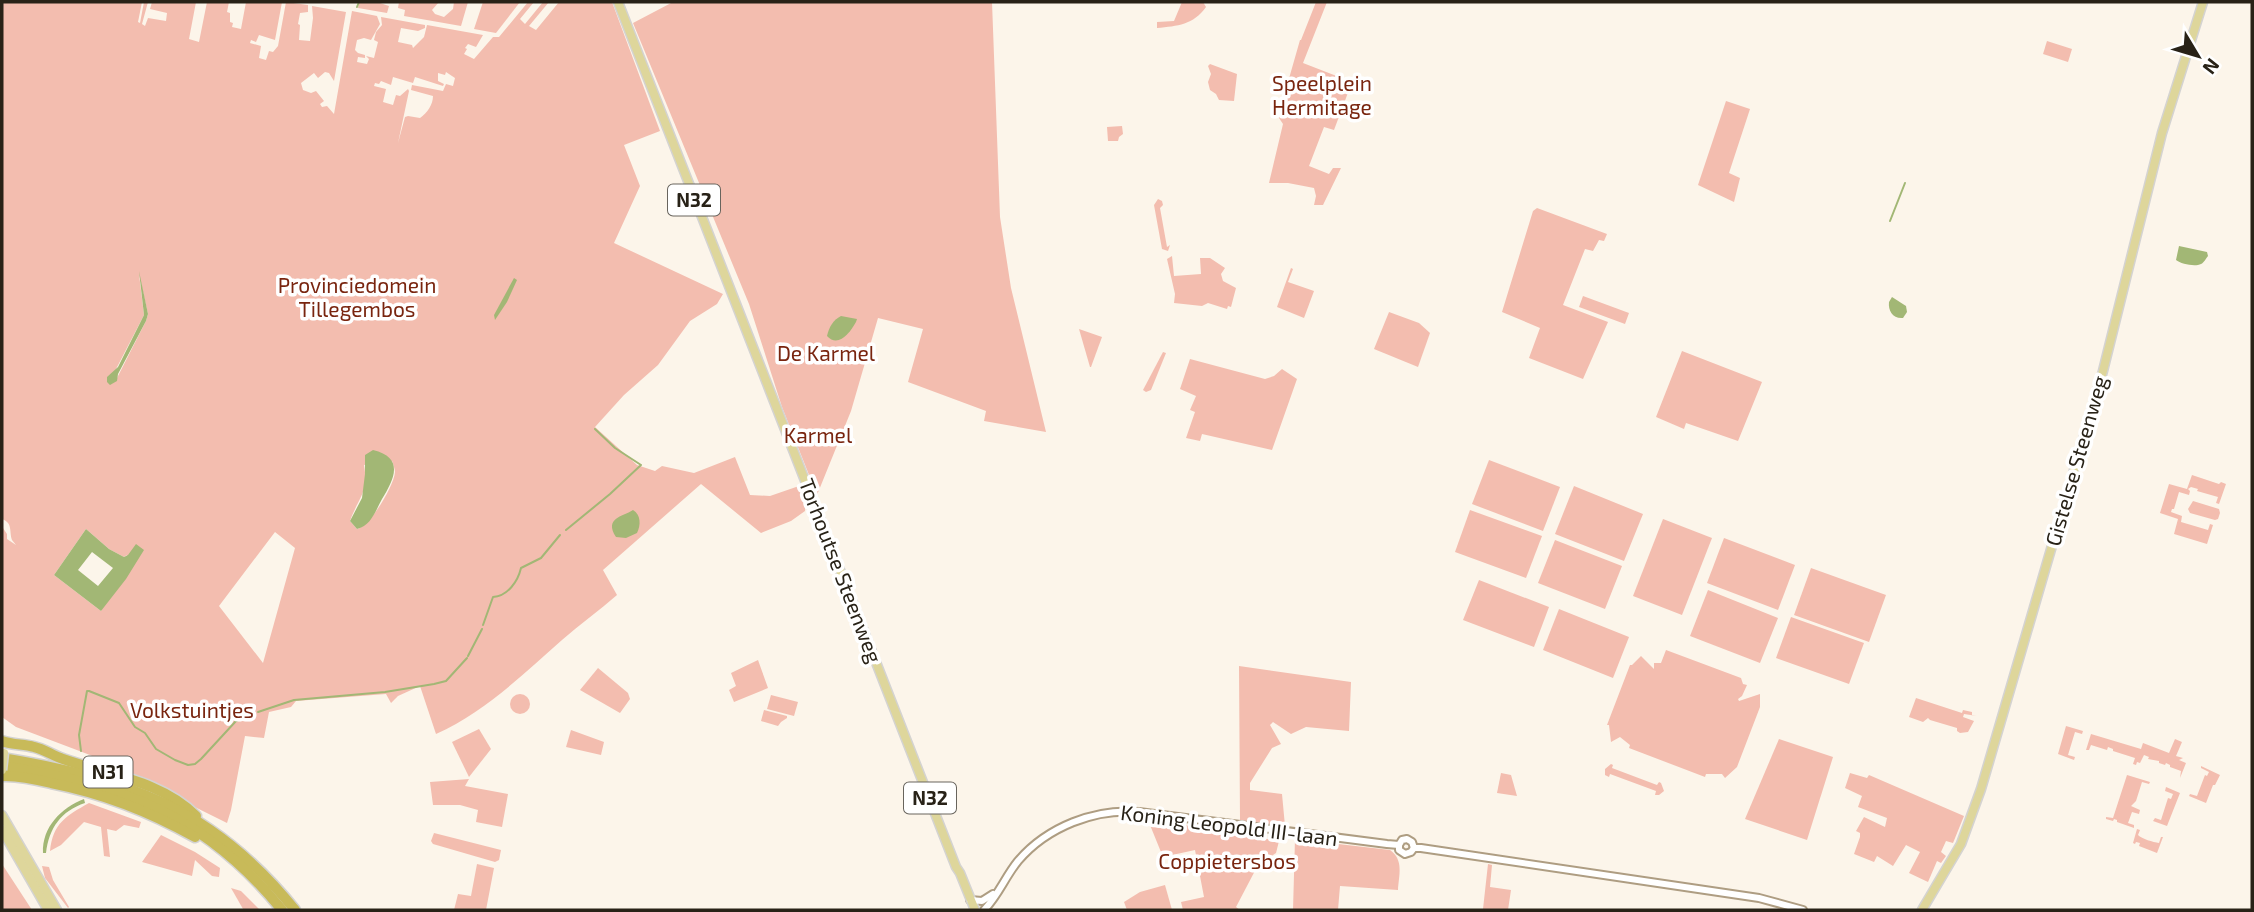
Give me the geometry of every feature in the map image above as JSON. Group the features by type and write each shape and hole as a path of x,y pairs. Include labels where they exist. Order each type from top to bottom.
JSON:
{"highway":[{"name":"N31","path":"2,742 33,747 115,774 156,790 187,807 203,825 257,868 295,910"},
{"name":"N31","path":"3,756 112,782 153,798 203,825"},
{"name":"N31","path":"2,768 40,772 110,789 181,820 215,844 257,881 282,910"},
{"name":"N31","path":"2,776 38,780 107,797 215,844"}],"main road":[{"name":"Torhoutse Steenweg","path":"618,2 960,873 972,910"},
{"name":"Gistelse Steenweg","path":"1923,910 1961,844 1981,789 2103,371 2162,133 2203,2"},
{"path":"2,742 2,768"},
{"path":"2,815 57,910"},
{"path":"2,830 48,910"},
{"name":"Torhoutse Steenweg","path":"956,867 956,874 972,910"}],"street":[{"name":"Koning Leopold III-laan","path":"984,910 1025,853 1049,835 1079,820 1115,811 1139,811 1398,845 1399,850 1405,854 1414,848 1748,896 1803,910"},
{"name":"Koning Leopold III-laan","path":"991,910 999,888"},
{"path":"970,900 982,901 999,888"}],"green space":[{"name":"Provinciedomein Tillegembos","path":"2,2 142,2 140,23 144,2 148,2 142,24 145,26 148,18 166,21 167,13 150,9 152,2 196,2 189,39 199,42 207,2 229,2 227,12 230,13 232,27 241,29 246,2 282,2 275,40 259,35 256,42 251,40 250,43 261,46 259,58 266,60 269,51 273,52 278,46 286,2 308,5 308,12 300,13 299,40 310,41 312,6 346,12 334,81 329,73 325,72 318,78 314,73 301,83 303,90 311,93 316,91 324,101 320,104 322,107 327,106 334,114 352,11 377,16 380,24 371,40 357,40 355,50 365,55 365,58 358,57 357,62 367,64 369,59 366,56 374,58 378,42 374,40 382,25 381,17 425,25 425,28 418,31 401,28 398,42 412,45 413,48 424,37 427,25 483,35 476,47 468,44 465,48 467,49 464,54 474,59 493,37 499,37 528,2 534,2 520,19 525,24 543,2 549,2 529,26 536,30 559,2 612,2 660,131 624,145 640,186 614,243 723,294 717,304 690,321 658,365 624,395 595,427 637,465 655,471 662,466 694,473 735,457 750,495 770,496 799,486 806,502 805,511 791,521 761,533 701,484 603,570 617,595 487,704 436,734 420,686 398,696 391,703 386,694 296,701 291,707 269,712 264,738 245,736 227,823 90,755 16,727 2,717 3,528 7,539 16,545 12,540 9,525 2,519","holes":["446,72 455,78 453,86 446,84 443,91 412,85 411,90 433,96 433,99 420,118 405,117 398,143 409,91 408,89 400,96 396,95 393,105 383,102 386,89 374,86 375,83 379,84 381,81 391,85 393,77 413,83 415,77 443,86 444,84 438,81 438,73 445,75","139,274 148,314 117,378 115,371 144,315","392,461 395,472 380,505 368,521 357,529 350,521 364,489 364,465","86,529 109,549 124,557 127,555 101,611 54,575","275,532 295,548 263,663 219,606"]},
{"path":"359,2 377,2 389,6 387,13 358,8"},
{"path":"399,2 439,2 432,10 444,17 453,9 454,2 468,2 461,26 404,16 405,10 398,8"},
{"path":"483,2 520,2 496,33 474,29"},
{"path":"673,2 992,2 1000,217 1011,288 1046,432 984,421 986,411 908,382 923,329 878,318 851,411 817,495 782,407 749,304 633,23"},
{"path":"1182,2 1203,2 1206,7 1190,21 1157,28 1157,22 1174,21"},
{"name":"Speelplein Hermitage","path":"1316,2 1327,2 1303,63 1352,82 1334,130 1324,127 1309,166 1329,174 1333,168 1341,168 1323,205 1314,205 1314,188 1269,183 1283,124 1279,118 1285,82 1288,82 1300,40"},
{"path":"2047,41 2072,49 2068,62 2043,54"},
{"path":"1210,64 1237,74 1234,101 1219,100 1210,90"},
{"path":"1726,101 1750,109 1729,173 1740,178 1734,202 1698,185"},
{"path":"1122,126 1123,134 1118,141 1108,141 1107,127"},
{"path":"1158,199 1163,205 1160,208 1167,247 1170,245 1168,251 1162,249 1154,205"},
{"path":"1537,208 1607,234 1604,241 1599,240 1593,251 1585,249 1563,305 1608,322 1583,379 1529,358 1540,328 1502,312 1533,211"},
{"path":"1172,256 1174,276 1201,274 1200,258 1210,258 1225,268 1221,274 1223,281 1236,288 1231,307 1228,306 1227,309 1208,303 1202,306 1174,303 1175,294 1167,259"},
{"path":"1291,268 1293,269 1288,282 1314,291 1304,318 1277,307"},
{"path":"1583,296 1629,313 1625,324 1579,307"},
{"path":"1389,312 1419,323 1430,333 1418,367 1374,349"},
{"path":"1079,329 1102,337 1091,367 1090,367"},
{"path":"1682,351 1762,382 1738,441 1686,423 1684,429 1656,417"},
{"path":"1163,352 1166,353 1151,390 1146,392 1143,390"},
{"path":"1190,359 1265,379 1282,369 1297,379 1272,450 1202,434 1200,441 1186,438 1195,412 1190,410 1196,396 1180,389"},
{"path":"1489,460 1560,487 1543,531 1472,504"},
{"path":"2192,475 2226,484 2219,504 2216,503 2218,497 2191,487 2188,489 2189,495 2179,492 2171,512 2182,516 2181,522 2208,530 2210,524 2213,525 2207,544 2174,534 2178,519 2160,513 2169,484 2187,489"},
{"path":"1574,486 1643,514 1624,561 1555,534"},
{"path":"2193,501 2219,509 2218,519 2190,513 2188,509"},
{"path":"1470,510 1542,536 1526,578 1455,552"},
{"path":"1663,519 1712,538 1682,615 1633,596"},
{"path":"1724,538 1795,565 1778,610 1707,583"},
{"path":"1555,540 1622,566 1605,609 1538,583"},
{"path":"1811,568 1886,595 1869,642 1794,615"},
{"path":"1479,580 1549,607 1534,647 1463,620"},
{"path":"1708,590 1778,618 1760,663 1690,636"},
{"path":"1559,609 1629,637 1613,678 1543,650"},
{"path":"1791,617 1864,643 1849,684 1776,658"},
{"path":"1666,650 1741,678 1743,684 1747,685 1739,701 1760,694 1760,707 1737,767 1725,778 1722,774 1706,774 1705,777 1629,748 1630,745 1620,737 1611,742 1607,725 1630,665 1641,656 1654,669 1654,663 1661,663"},
{"path":"758,660 768,688 734,702 729,690 736,686 731,673"},
{"path":"1239,666 1351,682 1349,731 1306,727 1291,734 1273,722 1270,725 1281,744 1272,748 1250,783 1250,790 1282,794 1285,826 1240,820"},
{"path":"598,668 628,693 630,699 620,713 580,690"},
{"path":"520,694 527,697 530,704 527,711 520,714 513,711 510,704 513,697"},
{"path":"771,695 798,702 794,716 767,709"},
{"path":"1916,698 1962,713 1963,710 1972,712 1972,715 1977,716 1964,714 1963,717 1974,721 1968,732 1960,733 1957,728 1928,718 1923,722 1909,717"},
{"path":"764,710 787,718 778,726 761,721"},
{"path":"2066,726 2083,731 2082,734 2075,732 2068,755 2075,757 2074,760 2058,754"},
{"path":"479,729 491,749 469,777 452,742"},
{"path":"571,730 604,742 601,755 566,747"},
{"path":"2091,734 2141,749 2143,743 2169,753 2175,739 2182,742 2176,756 2183,758 2179,760 2186,763 2180,778 2181,771 2144,755 2136,765 2133,764 2135,758 2108,747 2107,750 2091,745 2089,750 2086,750"},
{"path":"1779,739 1833,757 1807,840 1745,819"},
{"path":"1611,764 1612,768 1657,785 1661,783 1664,791 1655,795 1656,791 1610,774 1609,777 1605,775 1605,769"},
{"path":"2201,766 2220,775 2206,803 2189,796 2197,796 2205,775 2209,772"},
{"path":"1501,773 1511,775 1517,796 1497,793"},
{"path":"1850,773 1867,778 1869,775 1964,816 1953,843 1946,841 1941,852 1946,856 1941,863 1937,861 1928,882 1909,873 1920,852 1906,845 1893,866 1877,856 1874,862 1854,854 1860,837 1860,833 1856,831 1864,817 1885,827 1887,818 1858,807 1862,796 1845,788"},
{"path":"2127,775 2150,782 2142,782 2136,801 2131,806 2140,810 2139,814 2132,812 2128,823 2134,825 2134,828 2114,819 2106,819 2113,818"},
{"path":"469,779 465,786 508,794 502,827 476,822 478,810 460,805 433,805 430,782"},
{"path":"2166,787 2180,793 2167,826 2153,821 2155,818 2161,820 2168,798 2171,799 2173,794 2165,791"},
{"path":"89,803 141,822 139,828 124,825 116,831 107,829 110,857 104,856 101,827 84,822 61,845 50,851 54,834 62,821"},
{"name":"Coppietersbos","path":"1154,820 1279,841 1276,853 1258,865 1236,907 1240,910 1183,910 1181,902 1204,897 1195,850 1163,857 1150,825"},
{"path":"2137,829 2140,830 2138,835 2151,841 2159,843 2163,837 2157,853 2139,846 2140,843 2133,843"},
{"path":"434,833 501,850 499,860 495,862 433,844 431,841"},
{"path":"161,835 220,868 219,877 212,876 195,860 192,876 142,862"},
{"name":"Coppietersbos","path":"1295,839 1390,850 1399,863 1398,890 1340,886 1338,910 1293,910"},
{"path":"2,864 32,910 2,910"},
{"path":"477,864 494,868 486,910 454,910 458,894 471,896"},
{"path":"1488,864 1492,865 1490,887 1511,890 1508,910 1483,909"},
{"path":"42,866 49,867 68,908 45,878"},
{"path":"1165,885 1172,910 1127,910 1124,902 1140,892"},
{"path":"231,888 241,891 260,910 243,909"}],"shaded area":[{"path":"2179,246 2207,252 2208,256 2198,265 2181,263 2176,260"},
{"path":"139,271 148,314 117,381 110,385 107,377 118,367 144,315"},
{"path":"514,278 517,280 495,320 494,315"},
{"path":"1892,297 1906,306 1907,312 1903,318 1894,316 1890,311 1889,302"},
{"path":"841,316 857,319 843,338 831,339 827,336 829,330"},
{"path":"373,450 390,458 393,477 372,517 366,525 357,529 350,521 362,498 365,455"},
{"path":"633,510 640,520 637,533 626,538 616,537 613,522"},
{"path":"86,529 109,549 124,557 136,544 144,550 101,611 54,575","holes":["92,552 113,568 98,586 78,570"]},
{"path":"84,799 85,803 69,811 53,828 46,853 43,853 46,835 54,820"}],"waterway":[{"path":"357,7 359,2"},
{"path":"1890,221 1905,183"},
{"path":"566,530 641,465 615,448 595,429"},
{"path":"483,625 493,597 508,591 515,583 521,568 541,558 560,535"},
{"path":"468,656 482,629"},
{"path":"258,712 294,700 385,692 446,681 467,658"},
{"path":"81,751 79,735 87,691 119,703 135,727 145,733 156,749 188,765 195,764 236,721 249,715"}],"park label":[{"name":"De Karmel","path":"826,354"},
{"name":"Karmel","path":"818,436"},
{"name":"Volkstuintjes","path":"192,711"}]}
